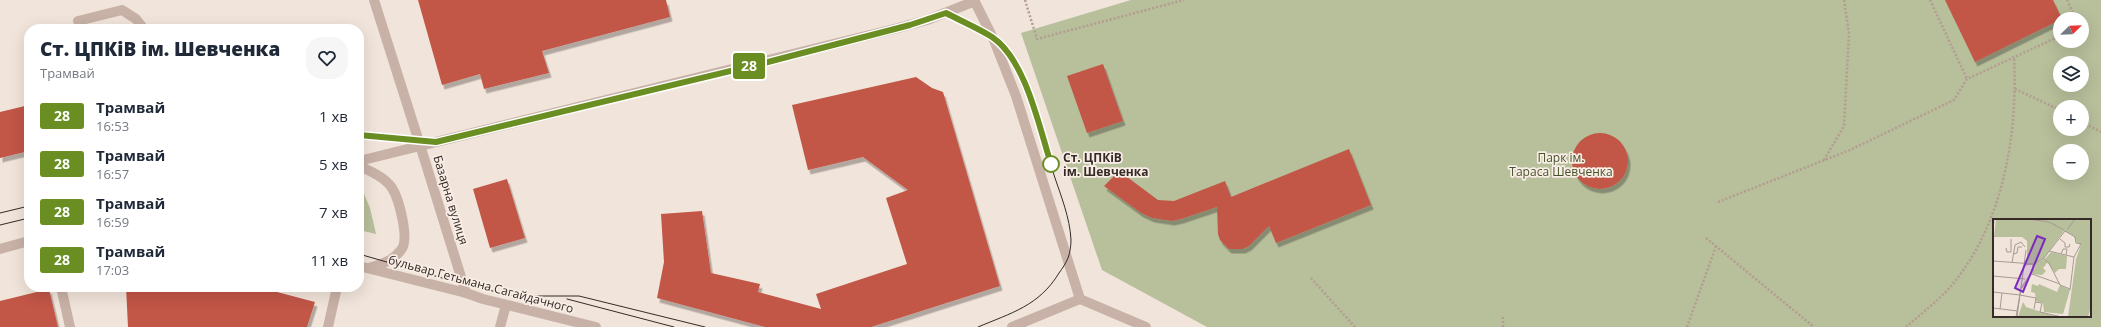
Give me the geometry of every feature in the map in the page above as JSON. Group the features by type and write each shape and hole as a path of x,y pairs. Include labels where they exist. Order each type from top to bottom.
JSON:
{"street":[{"name":"Базарна вулиця","path":"374,0 466,293"},
{"path":"364,160 764,63 910,25 946,13 975,0 993,38 1016,96 1080,299"},
{"path":"78,21 122,10 136,19 140,24"},
{"path":"364,168 376,173 392,188 405,233 402,249 390,261 370,268"},
{"path":"0,248 24,242"},
{"name":"бульвар Гетьмана Сагайдачного","path":"364,267 466,293 506,305 596,327"},
{"path":"62,292 70,327"},
{"path":"328,327 336,292"},
{"path":"1012,327 1080,299 1146,327"},
{"path":"501,325 506,305"}],"path":[{"path":"1025,0 1037,39 1184,0"},
{"path":"1824,160 1844,126 1849,33 1844,0"},
{"path":"1930,0 1967,80"},
{"path":"2067,0 2073,12"},
{"path":"1718,202 1850,150 1954,100 1967,80 2053,39"},
{"path":"1906,327 1950,287 1965,267 1981,239 1994,210 2007,163 2015,89 2014,57"},
{"path":"2015,89 2053,107"},
{"path":"2089,126 2101,132"},
{"path":"1706,238 1814,327"},
{"path":"1687,327 1716,246"},
{"path":"1311,278 1355,327"},
{"path":"1503,315 1503,327"}],"green space":[{"name":"Парк ім. Тараса Шевченка","path":"1131,0 2101,0 2101,327 1207,327 1102,270 1021,33"},
{"path":"364,194 370,208 376,234 364,231"}],"building":[{"path":"418,0 666,0 670,17 542,51 549,73 484,89 480,74 442,85"},
{"path":"1945,0 2053,0 2059,12 2053,12 2053,23 1975,62"},
{"path":"1103,64 1123,121 1087,133 1067,76"},
{"path":"916,77 932,88 943,92 1000,286 871,327 765,327 657,298 664,262 661,214 702,211 711,273 760,284 758,292 821,309 816,294 907,264 886,198 908,190 863,157 808,170 792,105"},
{"path":"24,106 24,152 0,158 0,112"},
{"path":"1600,133 1611,135 1620,141 1626,150 1628,161 1626,172 1620,181 1611,187 1600,189 1589,187 1580,181 1574,172 1572,161 1574,150 1580,141 1589,135"},
{"path":"1349,149 1371,205 1276,243 1269,226 1249,246 1243,249 1229,249 1220,240 1218,234 1217,207 1172,221 1152,218 1141,213 1104,186 1119,171 1158,200 1174,201 1225,181 1231,197"},
{"path":"507,179 525,238 490,248 473,189"},
{"path":"37,292 50,292 58,327 0,327 0,301"},
{"path":"126,292 277,292 315,302 307,327 128,327"}],"tram line":[{"path":"945,13 994,38 1007,51 1015,63 1029,93 1041,128 1054,175 1065,207 1071,240 1071,247 1063,268 1043,293 1023,307 978,327"},
{"name":"28","path":"364,135 436,142 764,63 910,25 946,13 993,38 1006,50 1016,64 1023,78 1051,164"},
{"path":"364,135 436,142"},
{"path":"0,213 24,207"},
{"path":"0,225 24,219"},
{"path":"364,255 463,284 514,296 579,296 705,327"},
{"path":"567,299 674,327"}],"place":[{"name":"Ст. ЦПКіВ ім. Шевченка","path":"1051,164"}]}
